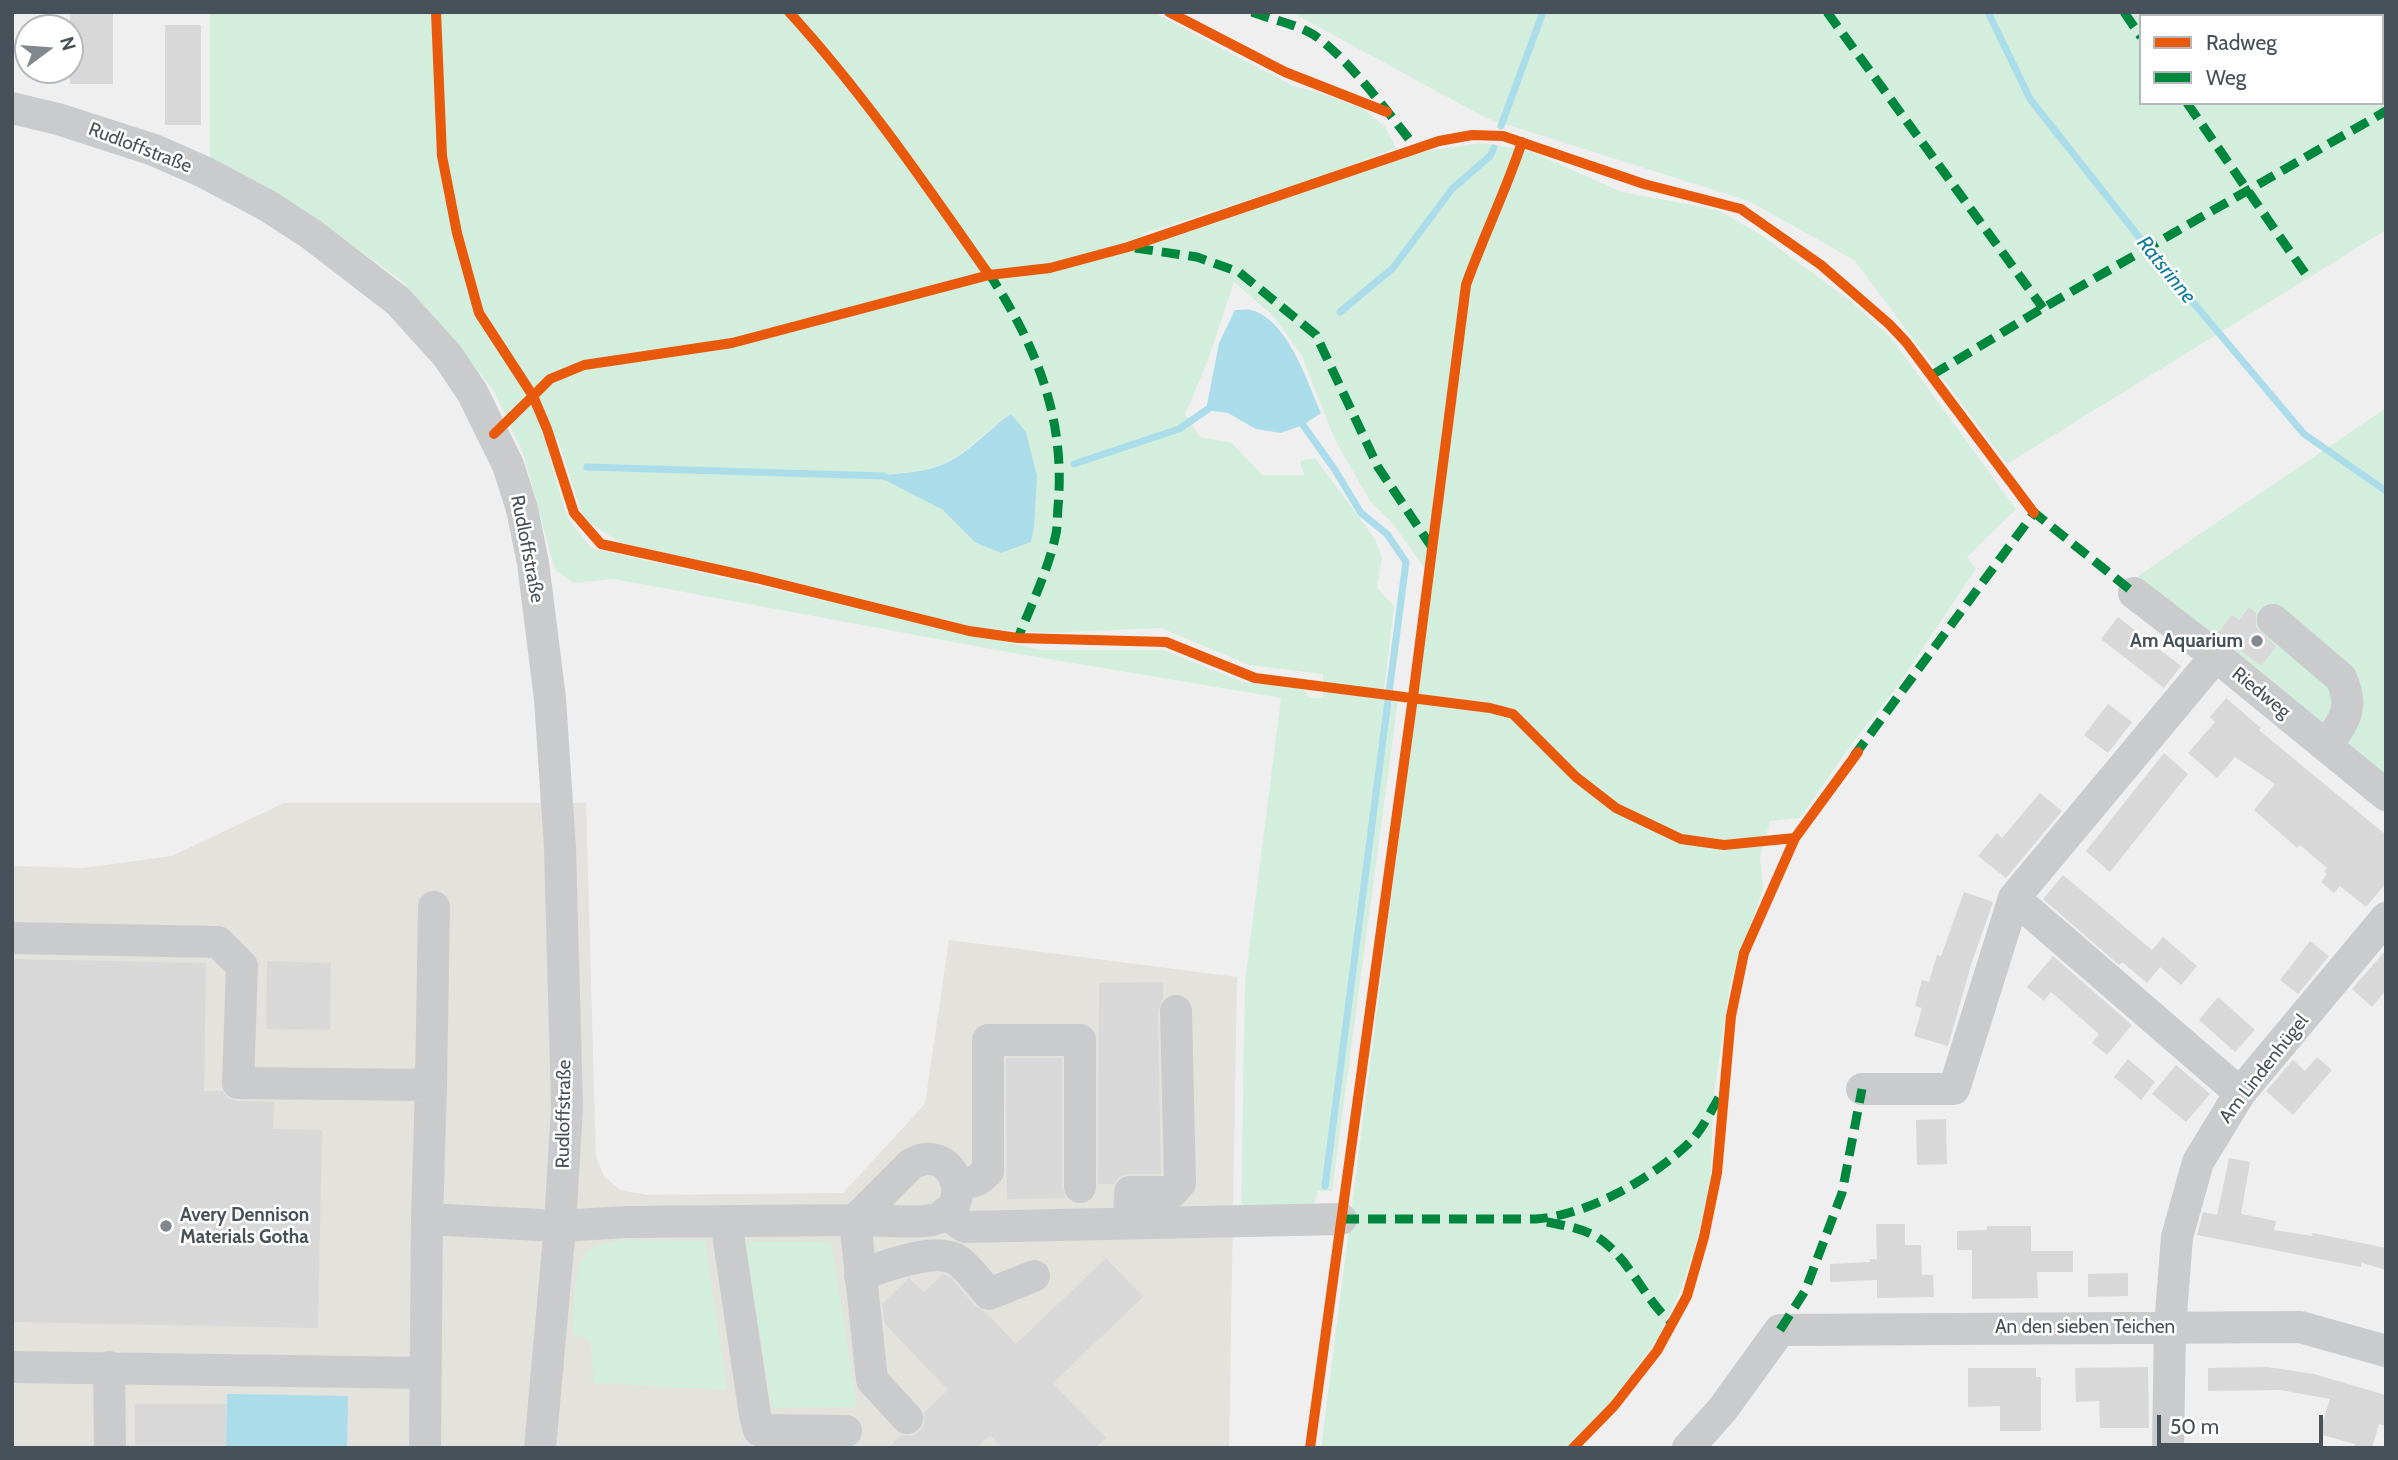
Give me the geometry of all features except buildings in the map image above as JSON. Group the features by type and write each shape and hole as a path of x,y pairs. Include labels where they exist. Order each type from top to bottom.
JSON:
{"street":[{"name":"Rudloffstraße","path":"12,108 84,126 154,150 268,206 311,234 398,301 423,327 466,383 494,434 522,509 533,563 550,699 560,848 567,1107 560,1226 540,1448"},
{"name":"Riedweg","path":"2134,593 2216,656 2386,795"},
{"path":"2273,620 2341,678 2345,688 2347,712 2327,745"},
{"path":"1862,1088 1954,1089 2014,898 2216,656"},
{"path":"2014,898 2240,1093"},
{"path":"425,1448 434,907"},
{"name":"Am Lindenhügel","path":"2168,1448 2169,1327 2178,1237 2198,1162 2240,1093 2386,918"},
{"path":"12,938 218,942 242,966 238,1083 431,1085"},
{"path":"1129,1223 1130,1192 1172,1192 1181,1183 1176,1012"},
{"path":"427,1219 560,1226 627,1222 935,1219 951,1200 988,1171 988,1040 1080,1040 1080,1187"},
{"path":"855,1220 919,1160 928,1158 947,1165 954,1174 951,1200 965,1227 1341,1219"},
{"path":"855,1220 872,1380 907,1418"},
{"path":"726,1221 759,1430 846,1431"},
{"path":"860,1275 910,1258 947,1255 959,1261 989,1294 1034,1276"},
{"name":"An den sieben Teichen","path":"1688,1448 1722,1410 1780,1330 2300,1327 2386,1350"},
{"path":"12,1367 426,1373"},
{"path":"109,1367 110,1448"}],"shaded area":[{"path":"284,803 586,803 596,1157 604,1176 620,1190 647,1195 843,1193 925,1104 949,940 1237,977 1229,1448 12,1448 12,866 83,868 172,856"}],"green space":[{"path":"210,12 1153,12 1291,85 1365,110 1385,127 1396,148 1328,174 1142,234 1147,246 1426,151 1482,143 1527,150 1622,192 1718,210 1761,235 1852,302 1892,339 2016,509 1967,557 1976,569 1897,687 1854,741 1800,818 1770,821 1760,857 1763,889 1730,984 1713,1101 1711,1178 1698,1237 1680,1292 1657,1340 1601,1415 1564,1448 1321,1448 1432,579 1393,524 1370,501 1335,440 1301,354 1274,317 1234,282 1207,363 1185,414 1200,437 1232,443 1262,475 1304,475 1300,461 1315,458 1375,539 1382,557 1377,588 1394,606 1383,699 1398,700 1332,1191 1318,1191 1311,1213 1241,1215 1245,982 1281,698 1002,651 614,579 574,583 555,570 524,456 493,389 402,281 311,216 210,163","holes":["1011,414 1001,553 976,543 943,510 878,476 924,470 949,461","558,440 583,518 619,542 975,628 1049,633 1161,628 1249,665 1323,674 1323,698 1310,698 1303,689 1243,682 1163,650 1041,650 591,548 567,517 546,446"]},
{"path":"1291,12 2386,12 2386,230 2007,464 1854,260 1749,201 1486,118"},
{"path":"2386,408 2386,775 2138,576"},
{"path":"622,1240 705,1241 727,1390 594,1383 590,1341 573,1333 576,1279 582,1260 589,1250"},
{"path":"745,1242 831,1242 857,1407 772,1408"}],"water":[{"path":"1235,310 1251,310 1276,326 1295,353 1321,413 1303,425 1281,433 1256,429 1228,413 1206,410 1219,343"},
{"path":"1011,414 1026,432 1037,476 1031,542 1001,553 976,543 943,510 877,476 922,471 947,463"},
{"path":"227,1394 348,1396 347,1448 226,1448"}],"waterway":[{"path":"1501,126 1543,12"},
{"name":"Ratsrinne","path":"1988,12 2030,99 2154,256 2304,434 2386,491"},
{"path":"1340,312 1393,268 1452,189 1490,156 1494,148"},
{"path":"1074,464 1179,429 1211,407"},
{"path":"1303,425 1361,513 1387,534 1406,562 1325,1186"},
{"path":"587,467 884,476"}],"marked path":[{"path":"1252,12 1301,28 1328,46 1368,88 1417,149"},
{"path":"1827,12 2043,308"},
{"path":"2124,12 2139,34"},
{"path":"2188,105 2307,276"},
{"path":"1932,375 2043,308 2386,111"},
{"path":"1135,248 1197,257 1239,272 1316,335 1378,467 1431,546"},
{"path":"988,272 1033,355 1052,413 1057,443 1059,474 1056,534 1043,576 1018,638"},
{"path":"2031,510 2134,593"},
{"path":"1854,756 2034,513"},
{"path":"1780,1330 1805,1291 1842,1193 1862,1089"},
{"path":"1341,1219 1536,1219 1578,1210 1620,1192 1677,1154 1696,1135 1721,1094"},
{"path":"1547,1222 1584,1231 1604,1242 1623,1261 1654,1304 1672,1323"}],"cycle path":[{"path":"436,12 442,156 457,233 479,313 533,396 550,379 584,365 732,343 989,275 1050,268 1128,247 1439,141 1472,135 1503,136 1644,184 1741,209 1821,265 1906,342 2034,513"},
{"path":"789,12 869,108 989,275"},
{"path":"1169,12 1285,72 1387,112"},
{"path":"1310,1448 1413,697 1466,285 1522,142"},
{"path":"494,434 533,396 547,429 574,513 601,544 756,578 969,631 1018,638 1166,642 1255,678 1490,708 1513,714 1576,777 1616,808 1681,839 1724,845 1795,838"},
{"path":"1573,1448 1614,1406 1657,1351 1687,1296 1704,1237 1717,1173 1731,1016 1744,953 1795,838 1858,752"}],"place":[{"name":"Am Aquarium","path":"2257,641"},
{"name":"Avery Dennison Materials Gotha","path":"166,1226"}]}
